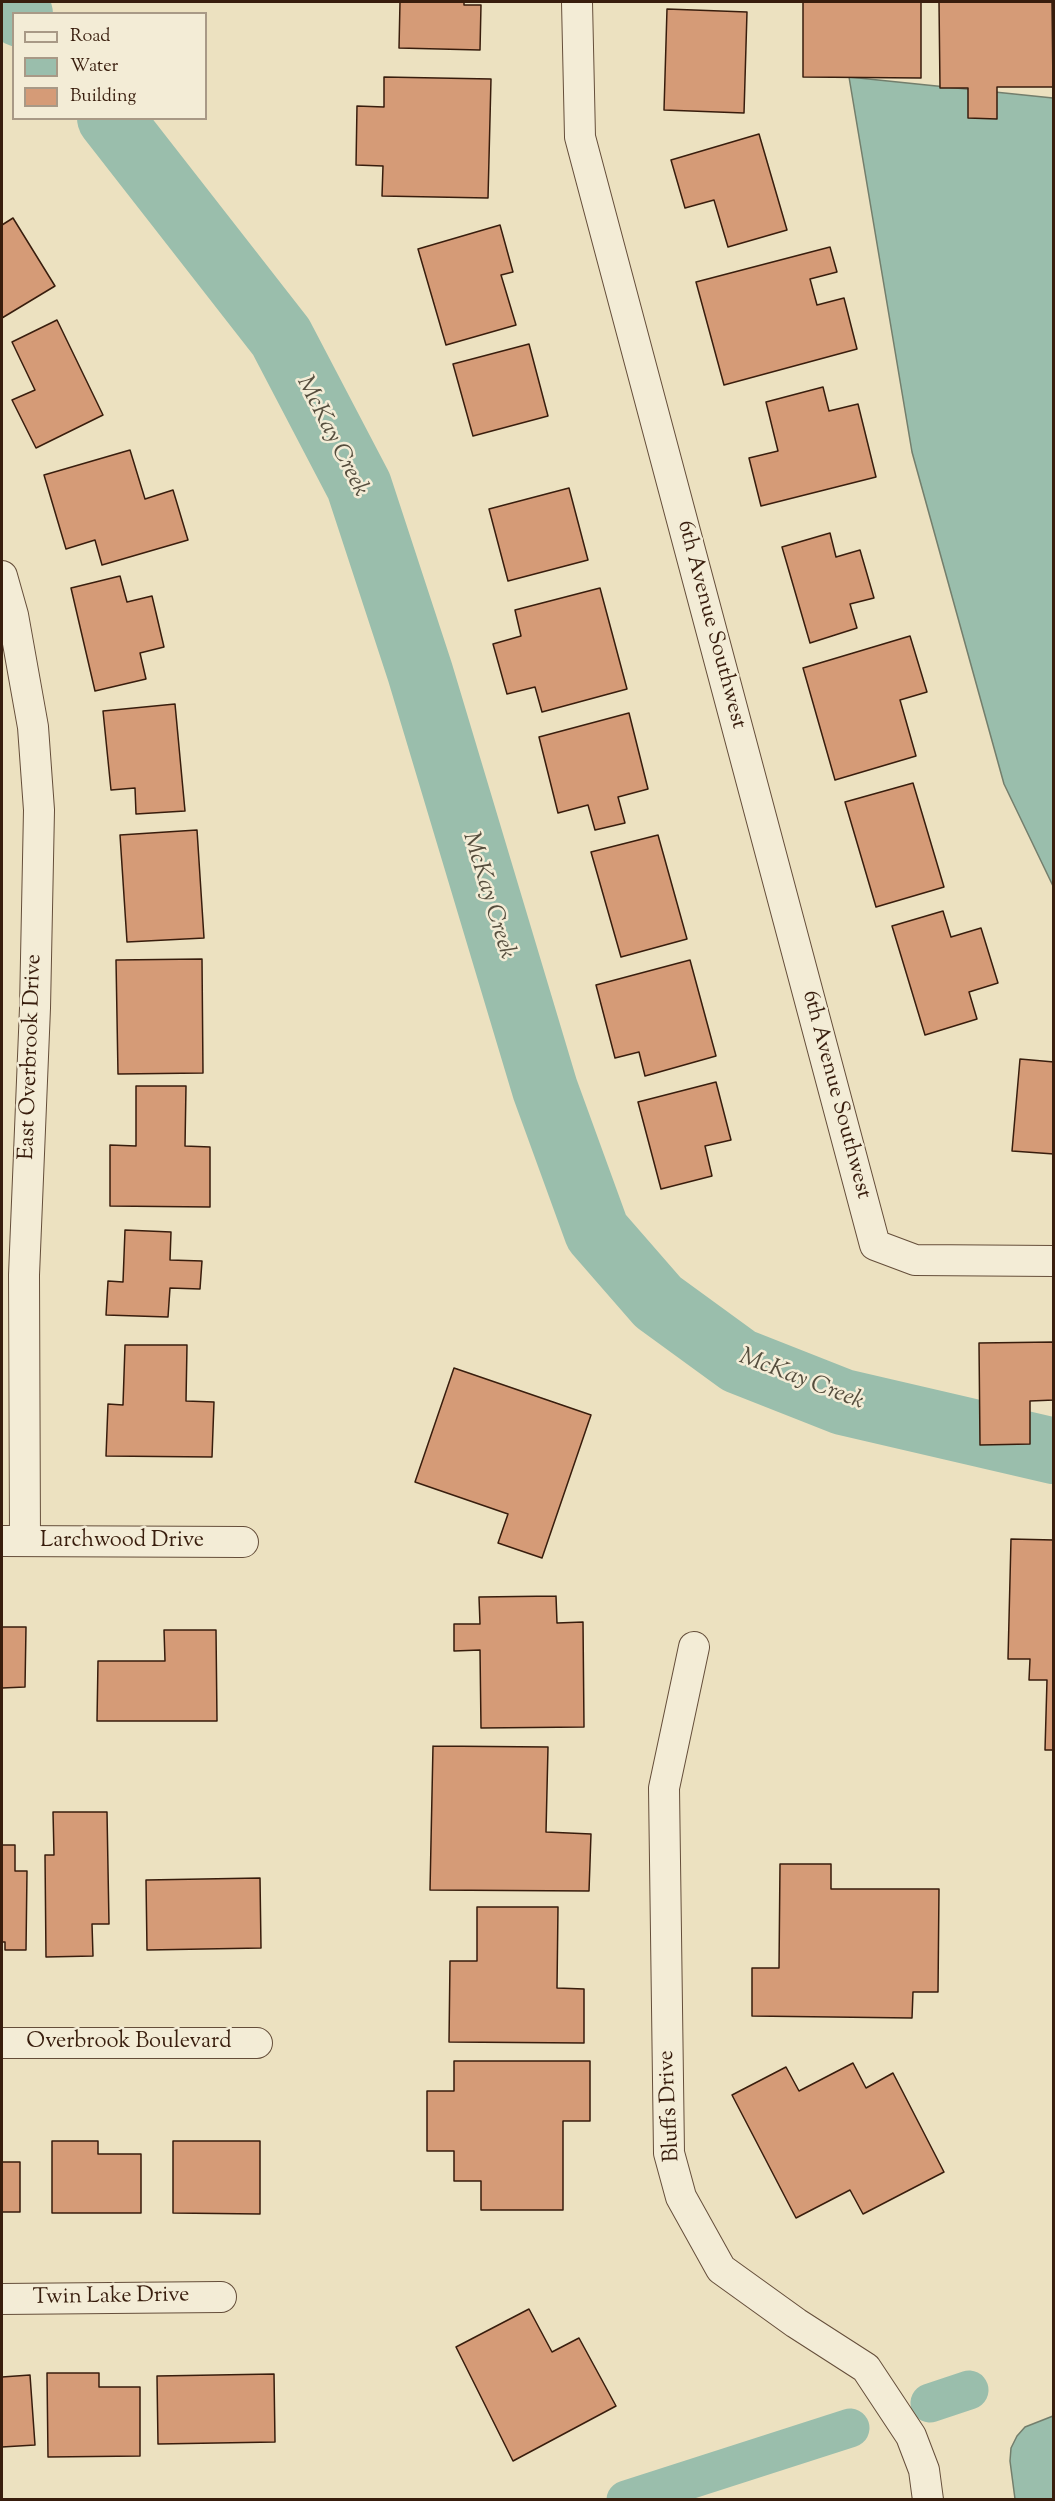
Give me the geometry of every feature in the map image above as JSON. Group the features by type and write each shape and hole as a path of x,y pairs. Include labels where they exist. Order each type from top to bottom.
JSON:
{"street":[{"name":"6th Avenue Southwest","path":"577,2 580,136 875,1245 915,1260 1053,1261"},
{"name":"East Overbrook Drive","path":"2,576 13,615 33,727 39,810 35,1008 13,1275 13,1541"},
{"name":"Larchwood Drive","path":"13,1541 243,1542"},
{"name":"Bluffs Drive","path":"694,1647 664,1788 669,2152 681,2197 721,2269 796,2323 866,2368 911,2436 924,2470 928,2499"},
{"name":"Overbrook Boulevard","path":"2,2043 257,2043"},
{"name":"Twin Lake Drive","path":"2,2299 220,2297"}],"water":[{"path":"849,77 1053,98 1053,886 1004,784 912,452"},
{"path":"1053,2416 1053,2499 1015,2499 1010,2461 1011,2448 1025,2427"}],"building":[{"path":"400,2 464,2 464,5 481,5 480,50 399,48"},
{"path":"803,2 921,2 921,78 803,77"},
{"path":"939,2 1052,2 1053,87 997,87 997,119 968,118 968,88 940,88"},
{"path":"667,9 747,12 744,113 664,110"},
{"path":"384,77 491,79 488,198 382,196 383,166 356,165 357,106 384,107"},
{"path":"759,134 787,230 728,247 714,200 685,208 671,160"},
{"path":"13,218 55,286 2,318 2,225"},
{"path":"500,225 513,272 501,275 516,325 446,345 418,249"},
{"path":"830,247 837,272 810,279 817,305 844,298 857,349 724,385 696,282"},
{"path":"57,320 103,415 36,448 12,400 35,390 12,342"},
{"path":"529,344 548,416 473,436 453,364"},
{"path":"823,387 829,411 858,404 876,477 761,506 749,458 778,451 766,402"},
{"path":"130,450 145,499 173,490 188,540 102,565 95,540 66,549 44,475"},
{"path":"569,488 588,560 508,581 489,509"},
{"path":"830,533 836,557 860,550 874,598 850,604 857,628 810,643 782,547"},
{"path":"120,576 127,602 152,596 164,647 140,653 146,679 95,691 71,588"},
{"path":"600,588 627,689 542,712 535,687 507,694 493,644 521,636 515,610"},
{"path":"910,636 927,692 900,700 916,756 835,780 803,668"},
{"path":"175,704 185,811 136,814 135,788 111,790 103,711"},
{"path":"629,713 648,789 618,797 625,823 595,830 588,805 558,813 539,737"},
{"path":"913,783 944,887 876,907 845,802"},
{"path":"197,830 204,938 127,942 120,835"},
{"path":"658,835 687,939 621,957 591,852"},
{"path":"943,911 951,937 981,928 998,983 969,992 977,1019 925,1035 892,926"},
{"path":"202,959 203,1073 118,1074 116,960"},
{"path":"690,960 716,1056 645,1076 639,1052 615,1058 596,985"},
{"path":"1020,1059 1054,1062 1054,1154 1012,1151"},
{"path":"716,1082 731,1140 705,1146 712,1176 661,1189 638,1102"},
{"path":"136,1086 186,1086 185,1146 210,1147 210,1207 110,1206 110,1145 136,1146"},
{"path":"125,1230 171,1232 170,1260 202,1261 200,1289 170,1288 168,1317 106,1315 108,1281 123,1282"},
{"path":"1054,1342 1054,1400 1030,1401 1030,1444 980,1445 979,1343"},
{"path":"125,1345 187,1345 186,1401 214,1402 212,1457 106,1456 108,1404 123,1405"},
{"path":"454,1368 591,1415 542,1558 498,1543 508,1514 415,1482"},
{"path":"1011,1539 1054,1540 1054,1750 1045,1750 1047,1680 1029,1680 1030,1659 1008,1659"},
{"path":"556,1596 557,1623 583,1622 584,1727 481,1728 480,1650 454,1651 454,1624 480,1624 479,1597"},
{"path":"2,1627 26,1627 25,1687 2,1688"},
{"path":"164,1630 216,1630 217,1721 97,1721 98,1661 165,1661"},
{"path":"433,1746 548,1747 546,1832 591,1834 589,1891 430,1890"},
{"path":"53,1812 107,1812 109,1924 92,1924 93,1956 46,1957 45,1855 54,1855"},
{"path":"2,1845 15,1845 15,1871 27,1871 26,1950 5,1950 5,1942 2,1942"},
{"path":"780,1864 831,1864 831,1889 939,1889 938,1992 913,1992 912,2018 752,2016 752,1968 779,1968"},
{"path":"260,1878 261,1948 147,1950 146,1880"},
{"path":"477,1907 558,1907 557,1988 584,1989 584,2043 449,2042 450,1961 477,1961"},
{"path":"454,2061 590,2061 590,2121 563,2121 563,2210 481,2210 481,2181 454,2181 454,2151 427,2151 427,2091 454,2091"},
{"path":"853,2063 866,2088 893,2073 944,2172 863,2214 850,2190 796,2218 732,2095 786,2067 799,2091"},
{"path":"52,2141 98,2141 98,2154 141,2154 141,2213 52,2213"},
{"path":"173,2141 260,2141 260,2214 173,2213"},
{"path":"2,2162 20,2162 20,2212 2,2212"},
{"path":"529,2309 552,2352 579,2338 616,2406 513,2461 456,2347"},
{"path":"47,2373 99,2373 99,2387 140,2387 140,2456 48,2457"},
{"path":"274,2374 275,2442 158,2444 157,2376"},
{"path":"30,2375 35,2445 2,2447 2,2377"}],"waterway":[{"name":"McKay Creek","path":"10,2 18,12"},
{"name":"McKay Creek","path":"112,120 281,337 359,486 420,672 545,1089 597,1232 658,1302 739,1361 843,1402 1054,1451"},
{"path":"930,2403 969,2390"},
{"path":"626,2500 850,2428"}]}
